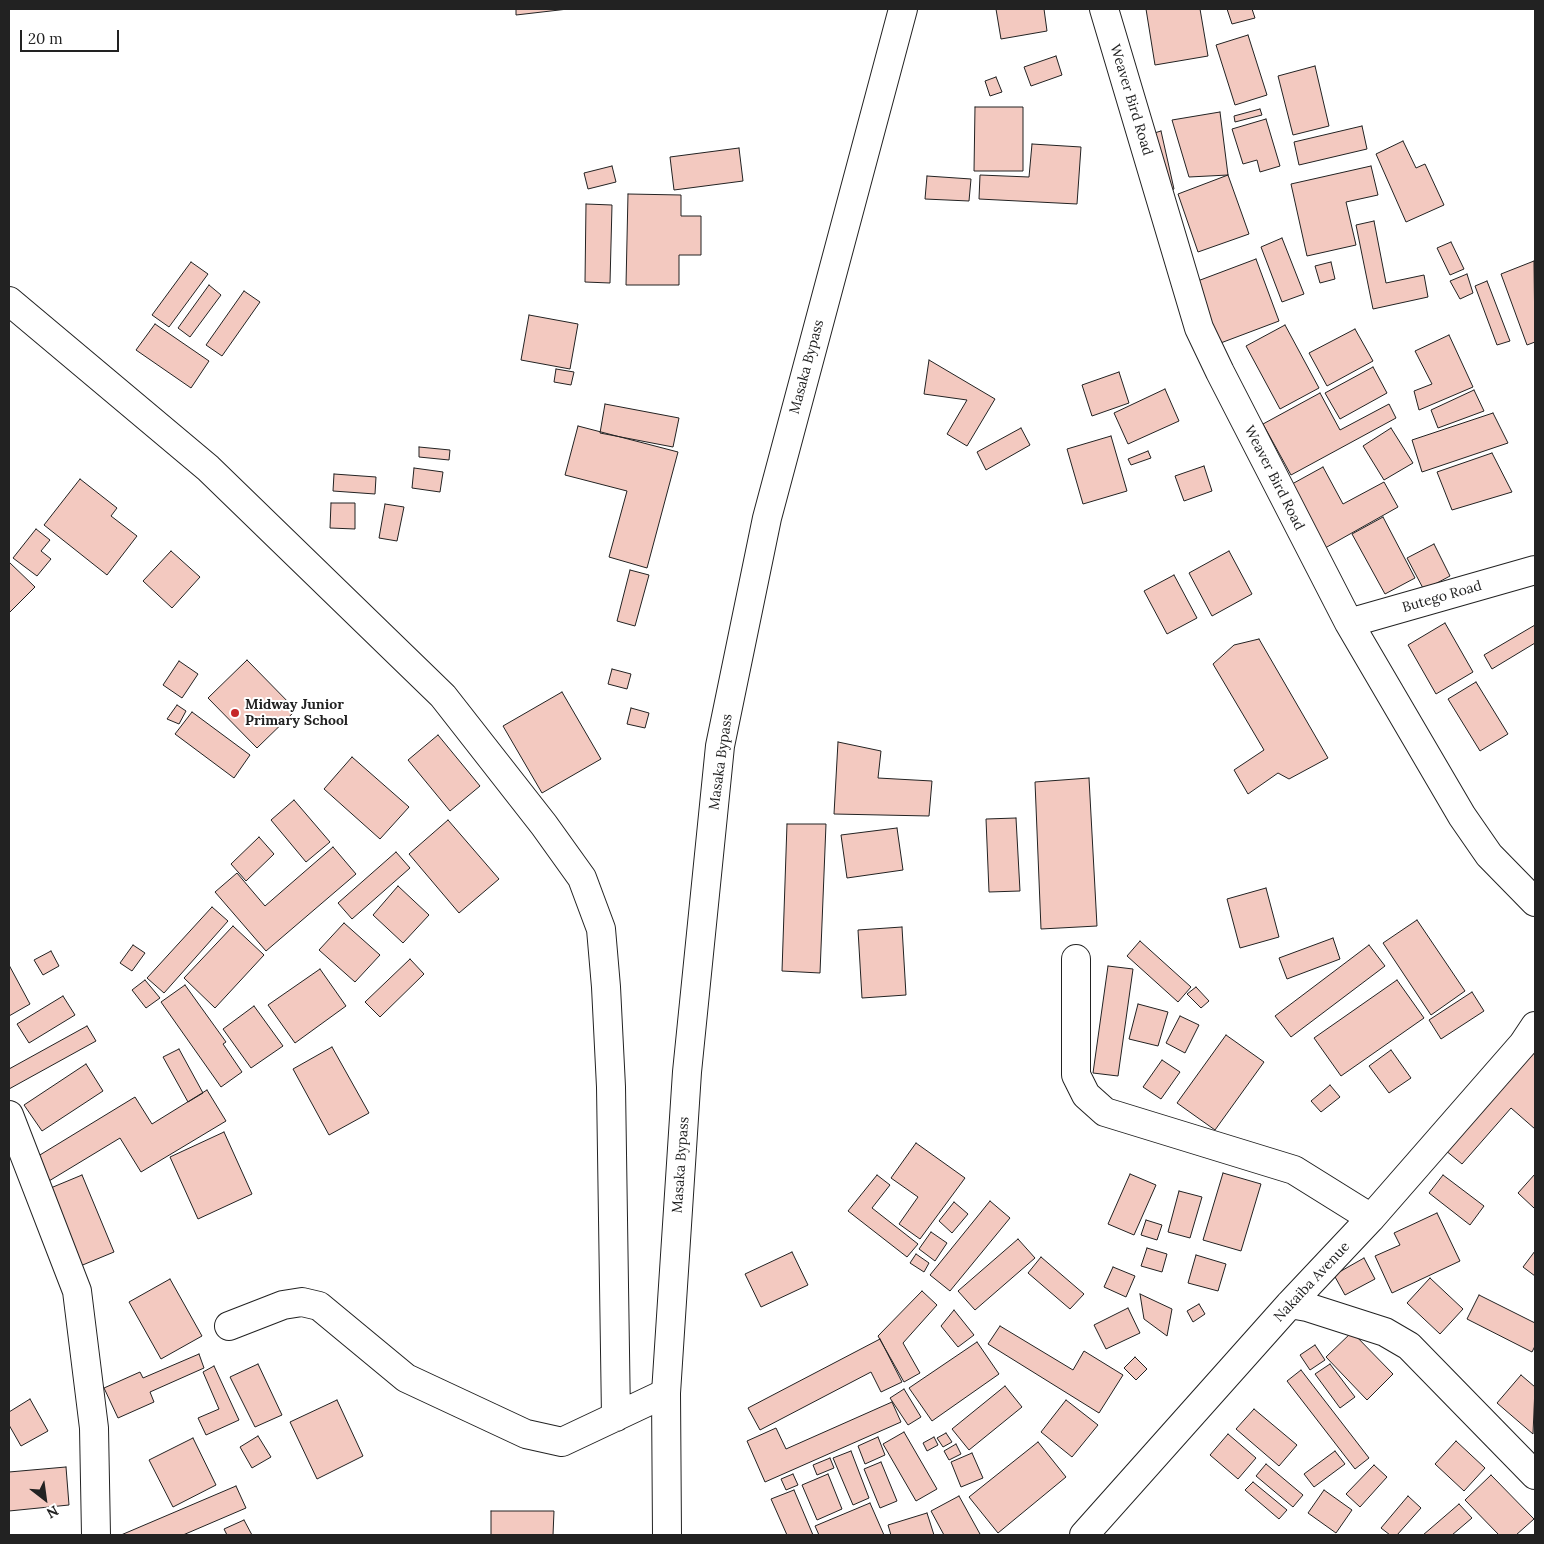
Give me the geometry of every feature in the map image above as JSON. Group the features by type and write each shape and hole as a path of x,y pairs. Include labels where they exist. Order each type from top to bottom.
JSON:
{"main road":[{"name":"Masaka Bypass","path":"667,1535 666,1394 687,1072 720,746 767,518 903,9"},
{"name":"Weaver Bird Road","path":"1104,9 1199,328 1349,623 1462,816 1490,855 1535,902"},
{"path":"9,301 208,468 443,696 544,825 582,878 601,929 606,987 611,1086 616,1417"},
{"name":"Butego Road","path":"1349,623 1535,570"},
{"path":"1076,959 1076,1075 1086,1095 1105,1112 1294,1170 1371,1218"},
{"name":"Nakaiba Avenue","path":"1084,1535 1290,1304 1371,1218 1523,1044 1535,1026"},
{"path":"9,1115 77,1291 94,1428 96,1535"},
{"path":"229,1326 283,1305 302,1302 319,1306 406,1378 526,1434 562,1442 666,1394"},
{"path":"1290,1304 1307,1307 1385,1332 1409,1346 1535,1475"}],"building":[{"path":"516,9 568,9 516,15"},
{"path":"996,9 1044,9 1047,31 1001,39"},
{"path":"1146,9 1200,9 1208,56 1155,65"},
{"path":"1227,9 1252,9 1255,18 1232,24"},
{"path":"1248,35 1267,95 1235,105 1216,45"},
{"path":"1056,56 1062,75 1031,86 1024,67"},
{"path":"1315,66 1329,126 1293,135 1278,76"},
{"path":"996,77 1002,92 990,96 985,81"},
{"path":"975,107 1023,107 1023,171 974,171"},
{"path":"1260,109 1262,115 1235,122 1234,116"},
{"path":"1220,112 1228,175 1189,177 1172,120"},
{"path":"1266,119 1280,166 1260,172 1257,160 1243,164 1232,129"},
{"path":"1362,126 1367,149 1299,165 1294,142"},
{"path":"1161,131 1174,189 1162,195 1141,137"},
{"path":"1403,141 1416,168 1425,164 1444,205 1406,222 1376,154"},
{"path":"1032,144 1081,147 1077,204 979,199 980,175 1029,177"},
{"path":"739,148 743,181 674,190 670,157"},
{"path":"612,166 616,182 588,189 584,173"},
{"path":"1371,166 1378,195 1346,202 1356,245 1307,256 1291,184"},
{"path":"1228,175 1249,234 1198,252 1178,194"},
{"path":"927,176 971,179 969,201 925,199"},
{"path":"628,194 681,195 681,216 701,216 701,255 679,255 679,285 626,285"},
{"path":"586,204 612,205 610,283 585,282"},
{"path":"1374,221 1386,283 1424,275 1428,297 1373,309 1356,225"},
{"path":"1282,238 1304,294 1282,302 1261,247"},
{"path":"1451,242 1464,269 1450,275 1437,248"},
{"path":"1256,259 1279,321 1218,344 1195,282"},
{"path":"1534,261 1535,342 1527,345 1501,274"},
{"path":"191,262 208,274 169,327 152,315"},
{"path":"1331,262 1335,279 1320,283 1315,266"},
{"path":"1467,274 1473,293 1460,299 1450,281"},
{"path":"1487,281 1510,341 1497,345 1475,286"},
{"path":"209,285 221,295 190,337 178,328"},
{"path":"244,291 260,302 222,356 206,345"},
{"path":"529,315 578,324 570,369 521,360"},
{"path":"155,324 209,361 191,388 136,350"},
{"path":"1285,325 1319,388 1280,409 1246,346"},
{"path":"1355,329 1373,361 1327,386 1309,353"},
{"path":"1449,335 1473,387 1419,410 1414,391 1432,384 1415,351"},
{"path":"929,360 995,399 967,446 947,434 967,400 924,394"},
{"path":"1373,367 1387,393 1340,419 1325,393"},
{"path":"556,369 574,372 571,385 554,382"},
{"path":"1119,372 1129,403 1092,416 1082,385"},
{"path":"1165,389 1179,421 1128,444 1114,413"},
{"path":"1474,390 1484,411 1438,428 1431,410"},
{"path":"1320,393 1340,430 1389,404 1396,418 1291,475 1263,424"},
{"path":"605,404 679,418 673,447 600,433"},
{"path":"1493,413 1508,443 1422,472 1412,440"},
{"path":"578,426 678,452 647,568 609,557 627,491 565,475"},
{"path":"1021,428 1030,445 986,470 977,452"},
{"path":"1391,428 1413,463 1384,480 1363,446"},
{"path":"1111,436 1127,491 1083,504 1067,449"},
{"path":"419,447 450,450 449,460 419,457"},
{"path":"1148,451 1151,458 1131,465 1128,459"},
{"path":"1492,453 1512,492 1452,510 1437,472"},
{"path":"1204,466 1212,491 1184,501 1175,476"},
{"path":"1323,467 1343,504 1384,482 1398,507 1318,552 1283,489"},
{"path":"414,468 443,472 440,492 412,488"},
{"path":"334,474 376,477 375,494 333,491"},
{"path":"80,479 117,508 111,516 137,536 107,575 44,525"},
{"path":"331,503 355,503 355,529 330,528"},
{"path":"385,504 404,507 397,541 379,538"},
{"path":"1383,517 1415,578 1385,594 1352,534"},
{"path":"36,529 50,540 41,551 51,559 37,576 13,558"},
{"path":"1434,544 1450,576 1424,590 1407,558"},
{"path":"171,551 200,577 172,608 143,581"},
{"path":"1229,551 1252,594 1212,616 1189,573"},
{"path":"9,562 35,587 9,613"},
{"path":"630,570 649,575 635,626 617,621"},
{"path":"1174,575 1197,618 1167,634 1144,591"},
{"path":"1445,623 1473,672 1436,694 1408,645"},
{"path":"1535,625 1535,643 1492,669 1484,655"},
{"path":"1259,639 1328,758 1289,779 1278,773 1248,794 1234,770 1264,750 1213,664 1234,645"},
{"path":"247,660 296,710 257,748 208,698"},
{"path":"179,661 198,674 182,698 163,685"},
{"path":"612,669 631,674 627,689 608,684"},
{"path":"1476,682 1508,734 1480,751 1448,699"},
{"path":"562,692 601,759 542,793 503,726"},
{"path":"177,705 186,711 179,724 167,719"},
{"path":"631,708 649,713 645,728 627,724"},
{"path":"192,712 250,755 234,778 175,734"},
{"path":"438,735 480,786 450,811 408,760"},
{"path":"838,742 881,751 878,778 932,781 929,816 834,814"},
{"path":"352,757 409,807 380,839 324,789"},
{"path":"1089,778 1097,926 1041,929 1035,782"},
{"path":"294,800 330,842 306,862 271,820"},
{"path":"1016,818 1020,891 989,892 986,819"},
{"path":"448,820 499,879 459,913 409,854"},
{"path":"787,824 826,824 820,973 782,971"},
{"path":"897,828 903,870 847,878 841,835"},
{"path":"259,837 274,854 246,881 231,864"},
{"path":"333,847 356,874 266,951 215,892 237,873 265,906"},
{"path":"396,852 410,868 352,919 338,903"},
{"path":"398,886 429,915 403,943 373,915"},
{"path":"1266,888 1279,937 1240,948 1227,899"},
{"path":"212,907 228,921 164,993 147,978"},
{"path":"1417,920 1465,991 1431,1015 1383,943"},
{"path":"344,923 380,955 355,982 319,950"},
{"path":"233,926 264,955 215,1008 184,978"},
{"path":"902,927 906,995 862,998 858,930"},
{"path":"1333,938 1340,959 1287,979 1279,958"},
{"path":"1140,941 1191,987 1178,1002 1127,956"},
{"path":"133,945 145,953 132,971 120,963"},
{"path":"1369,945 1385,966 1291,1037 1275,1016"},
{"path":"51,951 59,966 43,975 34,960"},
{"path":"410,959 424,974 380,1017 365,1002"},
{"path":"9,965 30,1004 9,1016"},
{"path":"1108,966 1133,969 1118,1076 1093,1073"},
{"path":"320,969 346,1006 295,1043 268,1005"},
{"path":"145,980 160,998 146,1008 132,990"},
{"path":"1397,980 1424,1018 1341,1076 1314,1038"},
{"path":"185,985 226,1042 223,1044 242,1072 221,1087 161,1002"},
{"path":"1196,987 1209,1001 1201,1008 1187,994"},
{"path":"1472,992 1484,1011 1441,1039 1429,1020"},
{"path":"63,996 75,1015 29,1043 17,1024"},
{"path":"1138,1004 1168,1012 1158,1046 1129,1039"},
{"path":"254,1006 283,1046 251,1068 223,1029"},
{"path":"1180,1016 1199,1025 1185,1053 1166,1043"},
{"path":"87,1026 96,1041 9,1089 9,1069"},
{"path":"1226,1035 1264,1062 1215,1130 1177,1103"},
{"path":"332,1047 369,1113 329,1135 293,1069"},
{"path":"179,1049 203,1093 188,1102 163,1057"},
{"path":"1533,1049 1535,1051 1535,1129 1511,1108 1462,1164 1445,1150"},
{"path":"1391,1050 1411,1078 1389,1093 1369,1066"},
{"path":"1162,1060 1180,1072 1161,1099 1143,1087"},
{"path":"86,1064 103,1091 42,1131 24,1105"},
{"path":"1330,1085 1340,1097 1321,1112 1311,1101"},
{"path":"207,1090 226,1121 141,1172 120,1138 44,1184 30,1161 135,1097 152,1124"},
{"path":"224,1132 252,1194 198,1219 170,1157"},
{"path":"916,1143 965,1178 920,1239 899,1224 918,1197 891,1178"},
{"path":"1223,1173 1261,1184 1241,1251 1203,1240"},
{"path":"1130,1174 1156,1185 1134,1235 1108,1224"},
{"path":"1535,1174 1535,1206 1534,1208 1518,1193"},
{"path":"82,1175 114,1252 73,1269 41,1192"},
{"path":"877,1175 890,1185 872,1208 918,1244 907,1257 848,1211"},
{"path":"1443,1175 1484,1206 1470,1225 1429,1193"},
{"path":"1179,1191 1202,1197 1190,1238 1168,1232"},
{"path":"990,1201 1010,1218 950,1291 930,1275"},
{"path":"954,1202 968,1214 952,1233 939,1221"},
{"path":"1437,1213 1460,1261 1392,1293 1375,1256 1400,1245 1394,1233"},
{"path":"1146,1220 1162,1225 1157,1240 1141,1235"},
{"path":"931,1232 947,1243 935,1261 919,1249"},
{"path":"1018,1239 1035,1258 975,1310 958,1291"},
{"path":"1147,1248 1167,1254 1162,1272 1141,1266"},
{"path":"1535,1251 1535,1276 1523,1267"},
{"path":"792,1252 808,1285 761,1307 745,1274"},
{"path":"916,1254 929,1263 924,1272 910,1263"},
{"path":"1196,1255 1226,1264 1218,1291 1188,1283"},
{"path":"1041,1257 1084,1294 1070,1309 1028,1273"},
{"path":"1364,1258 1375,1279 1345,1295 1334,1275"},
{"path":"1113,1267 1135,1276 1126,1297 1104,1287"},
{"path":"1430,1278 1463,1309 1440,1334 1407,1303"},
{"path":"170,1279 202,1336 161,1359 129,1302"},
{"path":"922,1291 937,1305 903,1343 920,1373 904,1382 878,1336"},
{"path":"1140,1294 1172,1309 1167,1336 1144,1319"},
{"path":"1479,1295 1535,1323 1535,1346 1532,1352 1467,1319"},
{"path":"1199,1304 1205,1314 1193,1322 1187,1311"},
{"path":"1128,1308 1140,1333 1106,1349 1094,1325"},
{"path":"954,1310 974,1335 958,1347 941,1326"},
{"path":"1000,1326 1073,1370 1084,1351 1123,1375 1099,1413 988,1344"},
{"path":"1352,1332 1393,1374 1367,1400 1326,1357"},
{"path":"880,1339 902,1382 881,1392 871,1372 760,1430 748,1408"},
{"path":"977,1342 999,1374 932,1421 909,1388"},
{"path":"1315,1345 1325,1360 1310,1370 1300,1355"},
{"path":"199,1354 204,1368 150,1392 154,1402 118,1418 104,1388 140,1372 143,1378"},
{"path":"1135,1357 1147,1369 1136,1380 1124,1368"},
{"path":"258,1364 282,1415 255,1427 230,1377"},
{"path":"1330,1364 1355,1397 1340,1408 1315,1374"},
{"path":"214,1366 239,1420 206,1435 198,1418 219,1409 203,1372"},
{"path":"1301,1370 1369,1458 1355,1469 1287,1381"},
{"path":"1521,1375 1535,1387 1533,1434 1497,1403"},
{"path":"1005,1386 1022,1407 969,1450 952,1429"},
{"path":"904,1389 921,1417 908,1425 890,1398"},
{"path":"30,1399 48,1431 21,1446 9,1425 9,1412"},
{"path":"337,1400 363,1456 317,1479 290,1422"},
{"path":"1066,1400 1098,1425 1072,1457 1041,1432"},
{"path":"892,1402 901,1422 765,1482 747,1441 776,1428 786,1449"},
{"path":"1254,1409 1297,1445 1279,1466 1236,1429"},
{"path":"904,1432 937,1489 916,1501 883,1444"},
{"path":"946,1433 952,1442 943,1447 937,1438"},
{"path":"1228,1434 1256,1458 1238,1479 1210,1455"},
{"path":"258,1436 271,1457 252,1468 240,1447"},
{"path":"878,1437 885,1455 865,1464 858,1446"},
{"path":"934,1437 938,1445 927,1451 923,1443"},
{"path":"193,1438 216,1485 173,1507 149,1460"},
{"path":"1456,1441 1485,1468 1464,1491 1435,1464"},
{"path":"1038,1442 1066,1477 998,1533 969,1497"},
{"path":"956,1444 961,1454 949,1460 944,1451"},
{"path":"851,1451 869,1498 853,1505 833,1458"},
{"path":"1335,1451 1345,1464 1314,1487 1304,1474"},
{"path":"972,1453 983,1478 961,1487 951,1462"},
{"path":"830,1458 834,1468 817,1475 813,1465"},
{"path":"881,1462 897,1501 880,1508 864,1469"},
{"path":"1266,1464 1303,1495 1293,1507 1256,1476"},
{"path":"1374,1465 1387,1477 1360,1507 1346,1494"},
{"path":"66,1467 69,1505 9,1511 9,1472"},
{"path":"793,1474 798,1485 786,1490 781,1479"},
{"path":"828,1474 842,1509 817,1520 802,1485"},
{"path":"1491,1475 1534,1519 1516,1535 1499,1535 1465,1500"},
{"path":"1253,1482 1287,1510 1279,1519 1245,1490"},
{"path":"236,1486 246,1508 183,1535 121,1535"},
{"path":"794,1490 813,1535 787,1535 771,1499"},
{"path":"1324,1490 1352,1510 1336,1533 1308,1513"},
{"path":"959,1496 980,1534 944,1535 931,1511"},
{"path":"1408,1496 1421,1508 1397,1535 1390,1535 1381,1528"},
{"path":"870,1503 884,1535 819,1535 815,1526"},
{"path":"1459,1504 1472,1518 1452,1535 1423,1535"},
{"path":"491,1511 554,1511 553,1535 491,1535"},
{"path":"927,1513 934,1535 891,1535 888,1525"},
{"path":"244,1520 252,1535 227,1535 224,1529"}],"place":[{"name":"Midway Junior Primary School","path":"235,713"}]}
